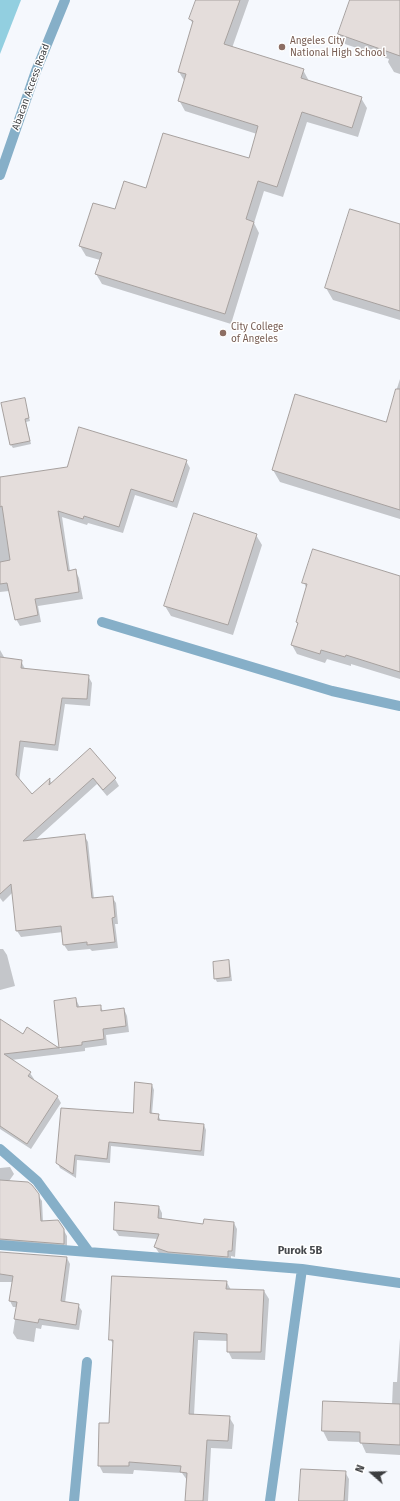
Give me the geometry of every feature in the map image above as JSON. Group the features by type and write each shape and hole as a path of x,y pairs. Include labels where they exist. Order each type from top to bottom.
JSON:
{"street":[{"name":"Abacan Access Road","path":"0,175 36,71 65,0"},
{"path":"102,622 332,691 400,706"},
{"path":"0,1149 37,1181 89,1252"},
{"path":"0,1245 302,1269 400,1282"},
{"path":"270,1501 302,1269"},
{"path":"74,1501 87,1362"}],"water":[{"path":"0,0 21,0 0,54"}],"building":[{"path":"196,0 240,0 224,44 304,69 301,78 362,97 352,128 302,112 277,187 258,181 246,219 254,222 225,314 95,274 102,253 79,246 93,203 115,209 124,181 146,188 163,133 249,158 258,126 178,101 186,74 178,72 193,21 189,19"},
{"path":"350,0 400,0 400,56 338,34"},
{"path":"350,209 400,224 400,311 325,288"},
{"path":"396,389 400,389 400,510 272,470 295,394 386,422"},
{"path":"25,398 29,418 25,419 30,441 10,445 1,403"},
{"path":"79,427 187,460 173,502 131,489 119,527 84,516 83,519 58,511 68,571 76,569 79,592 35,599 38,615 15,620 7,583 0,584 0,562 10,560 2,506 0,507 0,477 67,467"},
{"path":"194,513 257,534 228,625 164,606"},
{"path":"313,549 400,576 400,672 346,655 345,657 321,650 320,654 291,645 307,584 302,583"},
{"path":"0,657 22,660 21,668 89,675 87,699 62,698 55,745 20,741 16,775 32,794 50,778 49,785 90,748 116,778 103,790 93,778 23,841 85,834 92,898 113,896 115,917 112,918 115,942 87,945 87,942 63,945 61,926 16,931 11,884 0,894"},
{"path":"229,960 230,977 214,979 213,962"},
{"path":"76,998 77,1007 101,1005 101,1011 124,1008 126,1026 103,1029 104,1039 82,1042 82,1045 59,1048 54,1001"},
{"path":"0,1019 23,1034 27,1027 59,1048 4,1054 31,1072 28,1076 58,1096 27,1144 0,1126"},
{"path":"135,1082 152,1084 150,1113 159,1114 158,1120 204,1124 201,1151 109,1142 107,1159 75,1155 73,1174 56,1163 61,1108 133,1113"},
{"path":"0,1180 28,1182 32,1185 39,1194 41,1221 58,1220 64,1229 64,1244 0,1239"},
{"path":"115,1202 159,1206 158,1218 203,1224 204,1219 234,1222 232,1251 228,1251 228,1257 168,1252 154,1247 159,1234 114,1230"},
{"path":"0,1252 67,1257 61,1301 79,1304 76,1325 39,1319 38,1323 14,1319 17,1302 9,1301 13,1276 0,1274"},
{"path":"112,1276 227,1281 226,1289 264,1290 261,1352 227,1352 227,1334 194,1332 189,1414 230,1416 228,1441 207,1440 203,1501 185,1501 187,1473 180,1472 181,1466 129,1462 129,1466 98,1466 99,1423 109,1423 113,1340 109,1340"},
{"path":"323,1401 400,1404 400,1445 360,1443 360,1432 322,1431"},
{"path":"301,1469 346,1471 344,1501 299,1501"}],"place":[{"name":"Angeles City National High School","path":"282,47"},
{"name":"City College of Angeles","path":"223,333"}],"district":[{"name":"Purok 5B","path":"300,1251"}]}
